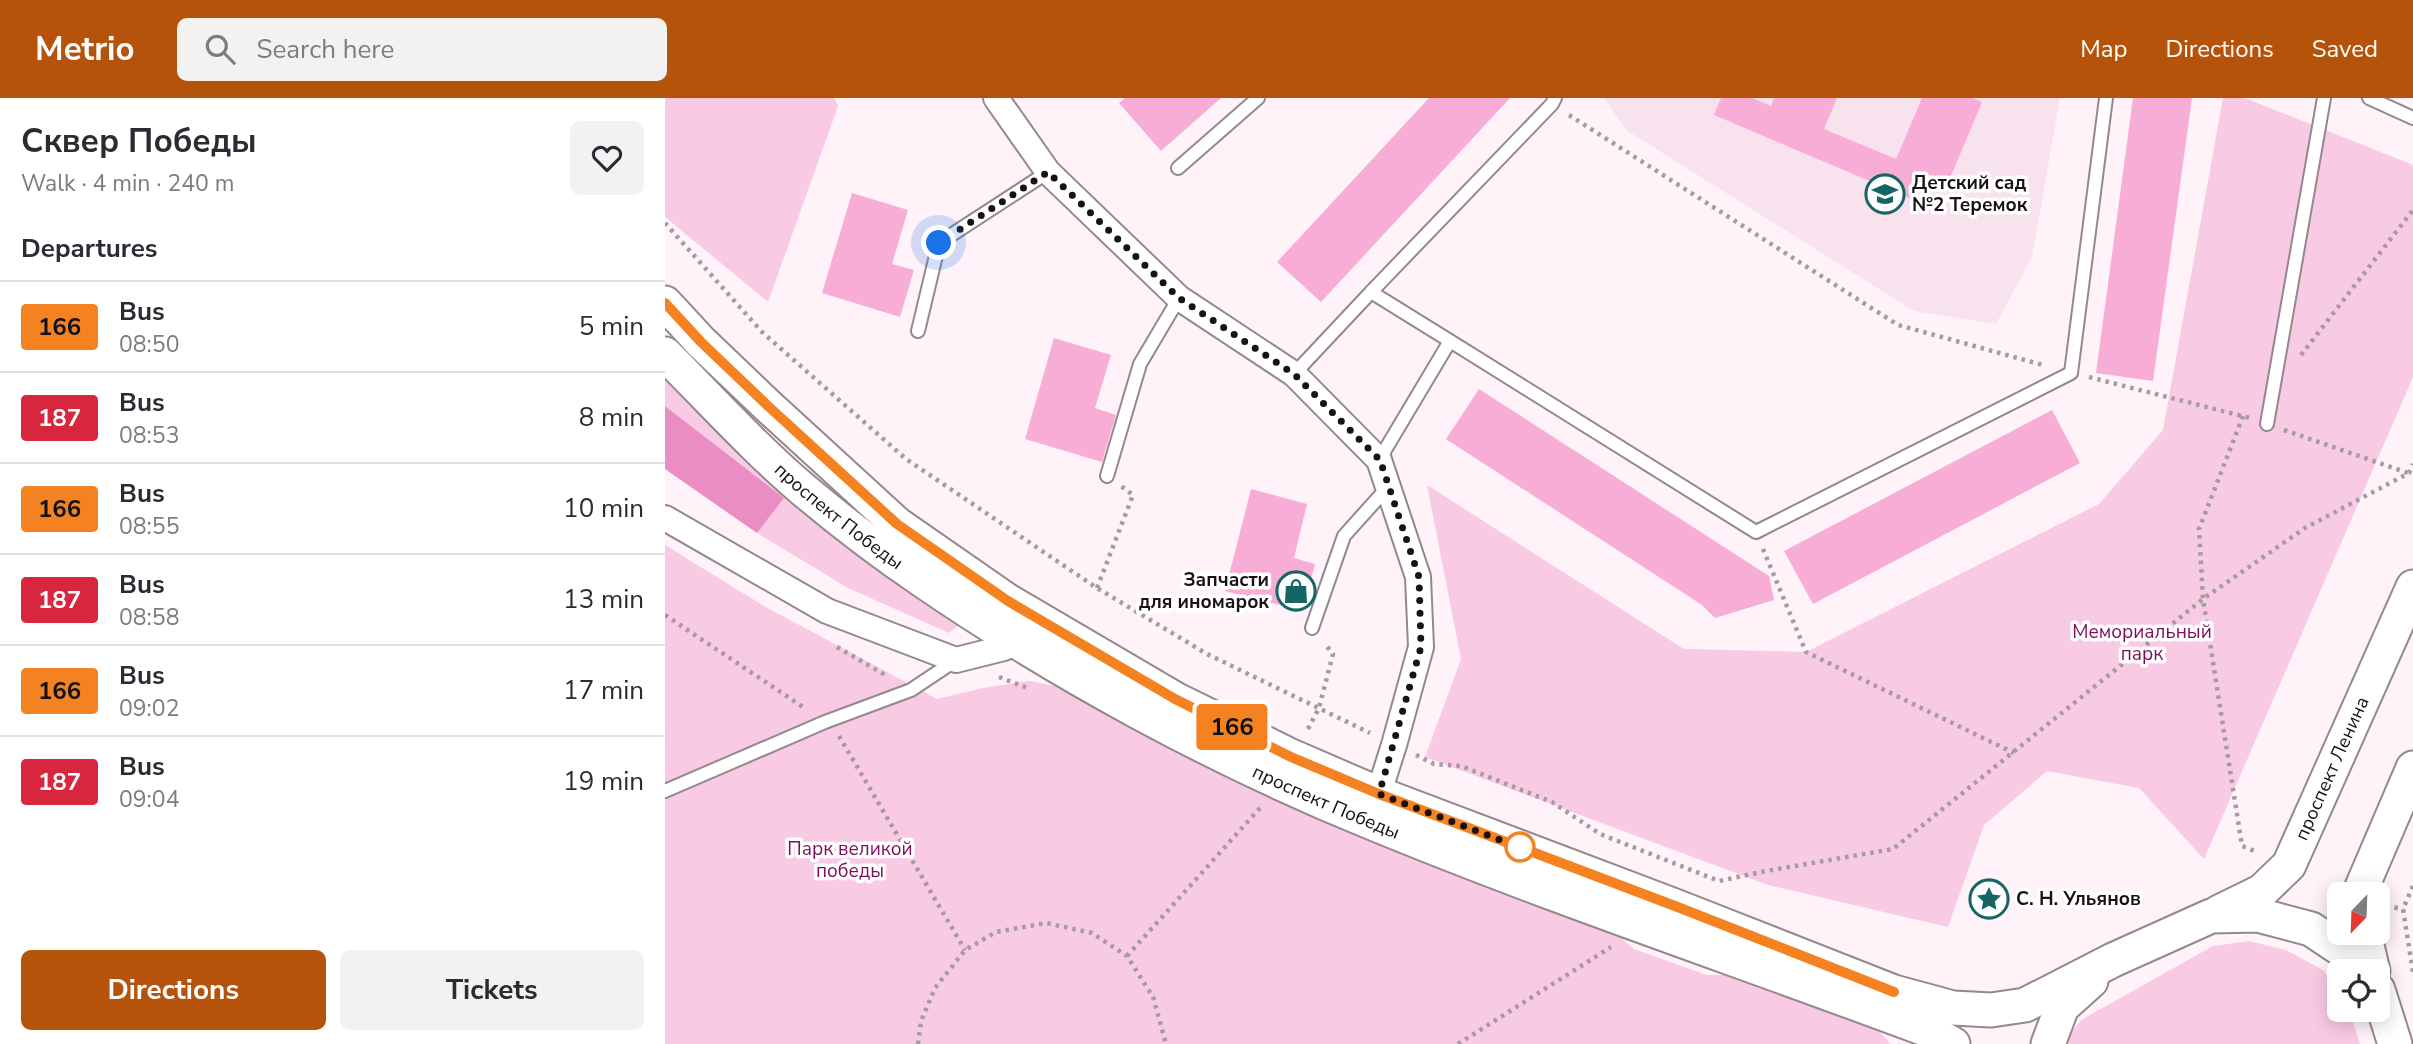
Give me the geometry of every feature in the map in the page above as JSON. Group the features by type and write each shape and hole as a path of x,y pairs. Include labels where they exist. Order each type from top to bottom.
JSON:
{"main road":[{"name":"проспект Победы","path":"665,303 758,397 897,524 1008,601 1175,699 1291,757 1374,808"},
{"name":"проспект Победы","path":"665,354 804,491 920,579 1055,665 1222,755 1374,808 1641,926 1889,1003"},
{"name":"проспект Ленина","path":"1889,1003 1991,1010 2025,1005 2113,960 2262,891 2289,865 2413,587"},
{"path":"2376,882 2413,768"},
{"path":"2211,916 2258,915 2311,929 2352,959"},
{"path":"2031,1044 2062,1007 2113,960"},
{"path":"1889,1003 1914,1044"},
{"path":"1889,1003 1953,1044"},
{"path":"2048,1044 2062,1007"},
{"path":"2388,1022 2395,1044"}],"street":[{"path":"996,98 1048,172 1179,298 1294,374 1380,460 1387,488 1419,577 1421,647 1374,808"},
{"path":"665,518 827,611 956,660 1004,648 1011,638"}],"lane":[{"path":"1178,168 1258,98"},
{"path":"1371,292 1756,532 2071,373 2106,98"},
{"path":"2267,424 2323,98"},
{"path":"2369,98 2413,118"},
{"path":"1294,374 1553,101"},
{"path":"918,331 939,243 1048,172"},
{"path":"1107,475 1140,364 1179,298"},
{"path":"1380,460 1450,341"},
{"path":"1312,628 1344,536 1387,488"},
{"path":"665,791 825,722 911,690 956,660"}],"path":[{"path":"1553,101 1898,325 2071,373 2243,416 2409,473"},
{"path":"2273,392 2413,210"},
{"path":"665,223 762,332 907,458 1097,588 1207,654 1394,746 1434,764 1461,765 1552,802 1600,834 1719,881 1893,849 2203,599 2305,528 2409,473 2413,464"},
{"path":"2243,416 2199,529 2203,599 2242,846 2264,855"},
{"path":"1097,588 1133,495 1107,475"},
{"path":"1756,532 1806,652 2014,753"},
{"path":"665,615 835,728 965,950"},
{"path":"1310,726 1319,708 1333,654 1312,628"},
{"path":"1127,956 1265,803"},
{"path":"2412,968 2403,909 2413,886"},
{"path":"2391,906 2403,909"},
{"path":"918,1044 921,1021 935,988 965,950 996,932 1046,923 1092,933 1127,956 1153,998 1167,1044"},
{"path":"1458,1044 1613,946"}],"shaded area":[{"name":"Детский сад №2 Теремок","path":"1604,98 2060,98 2032,257 1996,324 1914,311 1626,130"},
{"path":"665,406 784,498 757,533 665,469"}],"green space":[{"path":"665,98 834,98 838,106 768,302 665,217"},
{"name":"Мемориальный парк","path":"2223,98 2245,98 2413,165 2413,377 2204,859 2139,788 2047,771 1984,825 1948,927 1768,885 1425,757 1461,659 1427,485 1684,649 1806,652 2099,504 2163,430"},
{"path":"665,367 960,624 949,633 848,588 757,533 784,498 665,406"},
{"name":"Парк великой победы","path":"665,545 764,606 937,699 1029,681 1067,688 1603,922 1634,949 1707,975 1750,975 1874,1025 1890,1044 665,1044"},
{"path":"2249,941 2286,950 2323,970 2327,975 2327,1022 2353,1022 2360,1044 2063,1044 2081,1020 2213,946"}],"building":[{"path":"1125,98 1221,98 1161,151 1119,103"},
{"path":"1429,98 1510,98 1321,302 1277,262"},
{"path":"1721,98 1752,98 1771,106 1774,98 1837,98 1824,129 1896,159 1922,98 1973,98 1982,102 1948,183 1923,172 1912,199 1714,115"},
{"path":"2133,98 2192,98 2153,381 2096,373"},
{"path":"852,193 908,210 892,264 914,270 900,317 822,293"},
{"path":"1054,338 1111,355 1095,408 1116,415 1102,462 1025,439"},
{"path":"1479,389 1769,576 1774,600 1715,618 1702,605 1446,439"},
{"path":"2052,410 2080,463 1813,604 1784,551"},
{"path":"1251,489 1307,504 1294,558 1315,564 1303,611 1225,591"}],"bus line":[{"name":"166","path":"665,303 701,342 832,467 897,524 1008,601 1175,699 1291,757 1379,794 1894,992"}],"place":[{"name":"Детский сад №2 Теремок","path":"1885,194"},
{"name":"Запчасти для иномарок","path":"1296,591"},
{"name":"С. Н. Ульянов","path":"1989,899"}],"route":[{"path":"939,243 1048,172 1179,298 1294,374 1380,460 1387,488 1419,577 1421,647 1379,794 1527,850 1520,847"}]}
